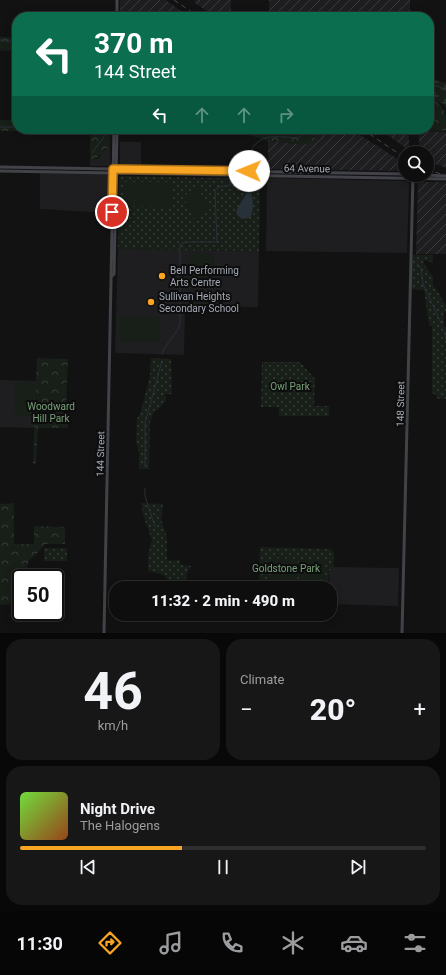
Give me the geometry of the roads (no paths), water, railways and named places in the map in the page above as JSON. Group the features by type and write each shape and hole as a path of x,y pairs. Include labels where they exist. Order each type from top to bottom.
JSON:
{"main road":[{"path":"117,0 117,12"},
{"name":"144 Street","path":"104,633 115,134"},
{"name":"64 Avenue","path":"0,167 398,174"},
{"path":"53,172 56,170 77,168"},
{"path":"151,174 166,172 167,170"},
{"path":"173,174 193,170"},
{"name":"64 Avenue","path":"0,171 398,177"},
{"path":"434,175 446,176"},
{"name":"64 Avenue","path":"434,178 446,179"},
{"name":"148 Street","path":"402,633 413,182"}],"waterway":[{"path":"0,40 12,41"},
{"path":"434,86 446,90"},
{"path":"0,127 12,127"},
{"path":"92,153 106,134"},
{"path":"244,167 253,147 258,142 270,137 299,138 303,134"},
{"path":"162,354 180,324 180,244 186,242 217,242 215,191 218,187 230,185 239,180"},
{"path":"236,184 238,187 247,190"},
{"path":"417,264 421,268 423,284 441,323"},
{"path":"444,331 446,340"},
{"path":"145,466 145,423 162,361"},
{"path":"145,488 145,496 155,527"}],"railway":[{"path":"174,0 192,12"},
{"path":"369,134 398,153"},
{"path":"434,172 446,176"}],"place":[{"name":"Bell Performing Arts Centre","path":"162,276"},
{"name":"Sullivan Heights Secondary School","path":"151,302"}],"park label":[{"name":"Owl Park","path":"290,386"},
{"name":"Woodward Hill Park","path":"51,412"},
{"name":"Goldstone Park","path":"286,568"}]}
